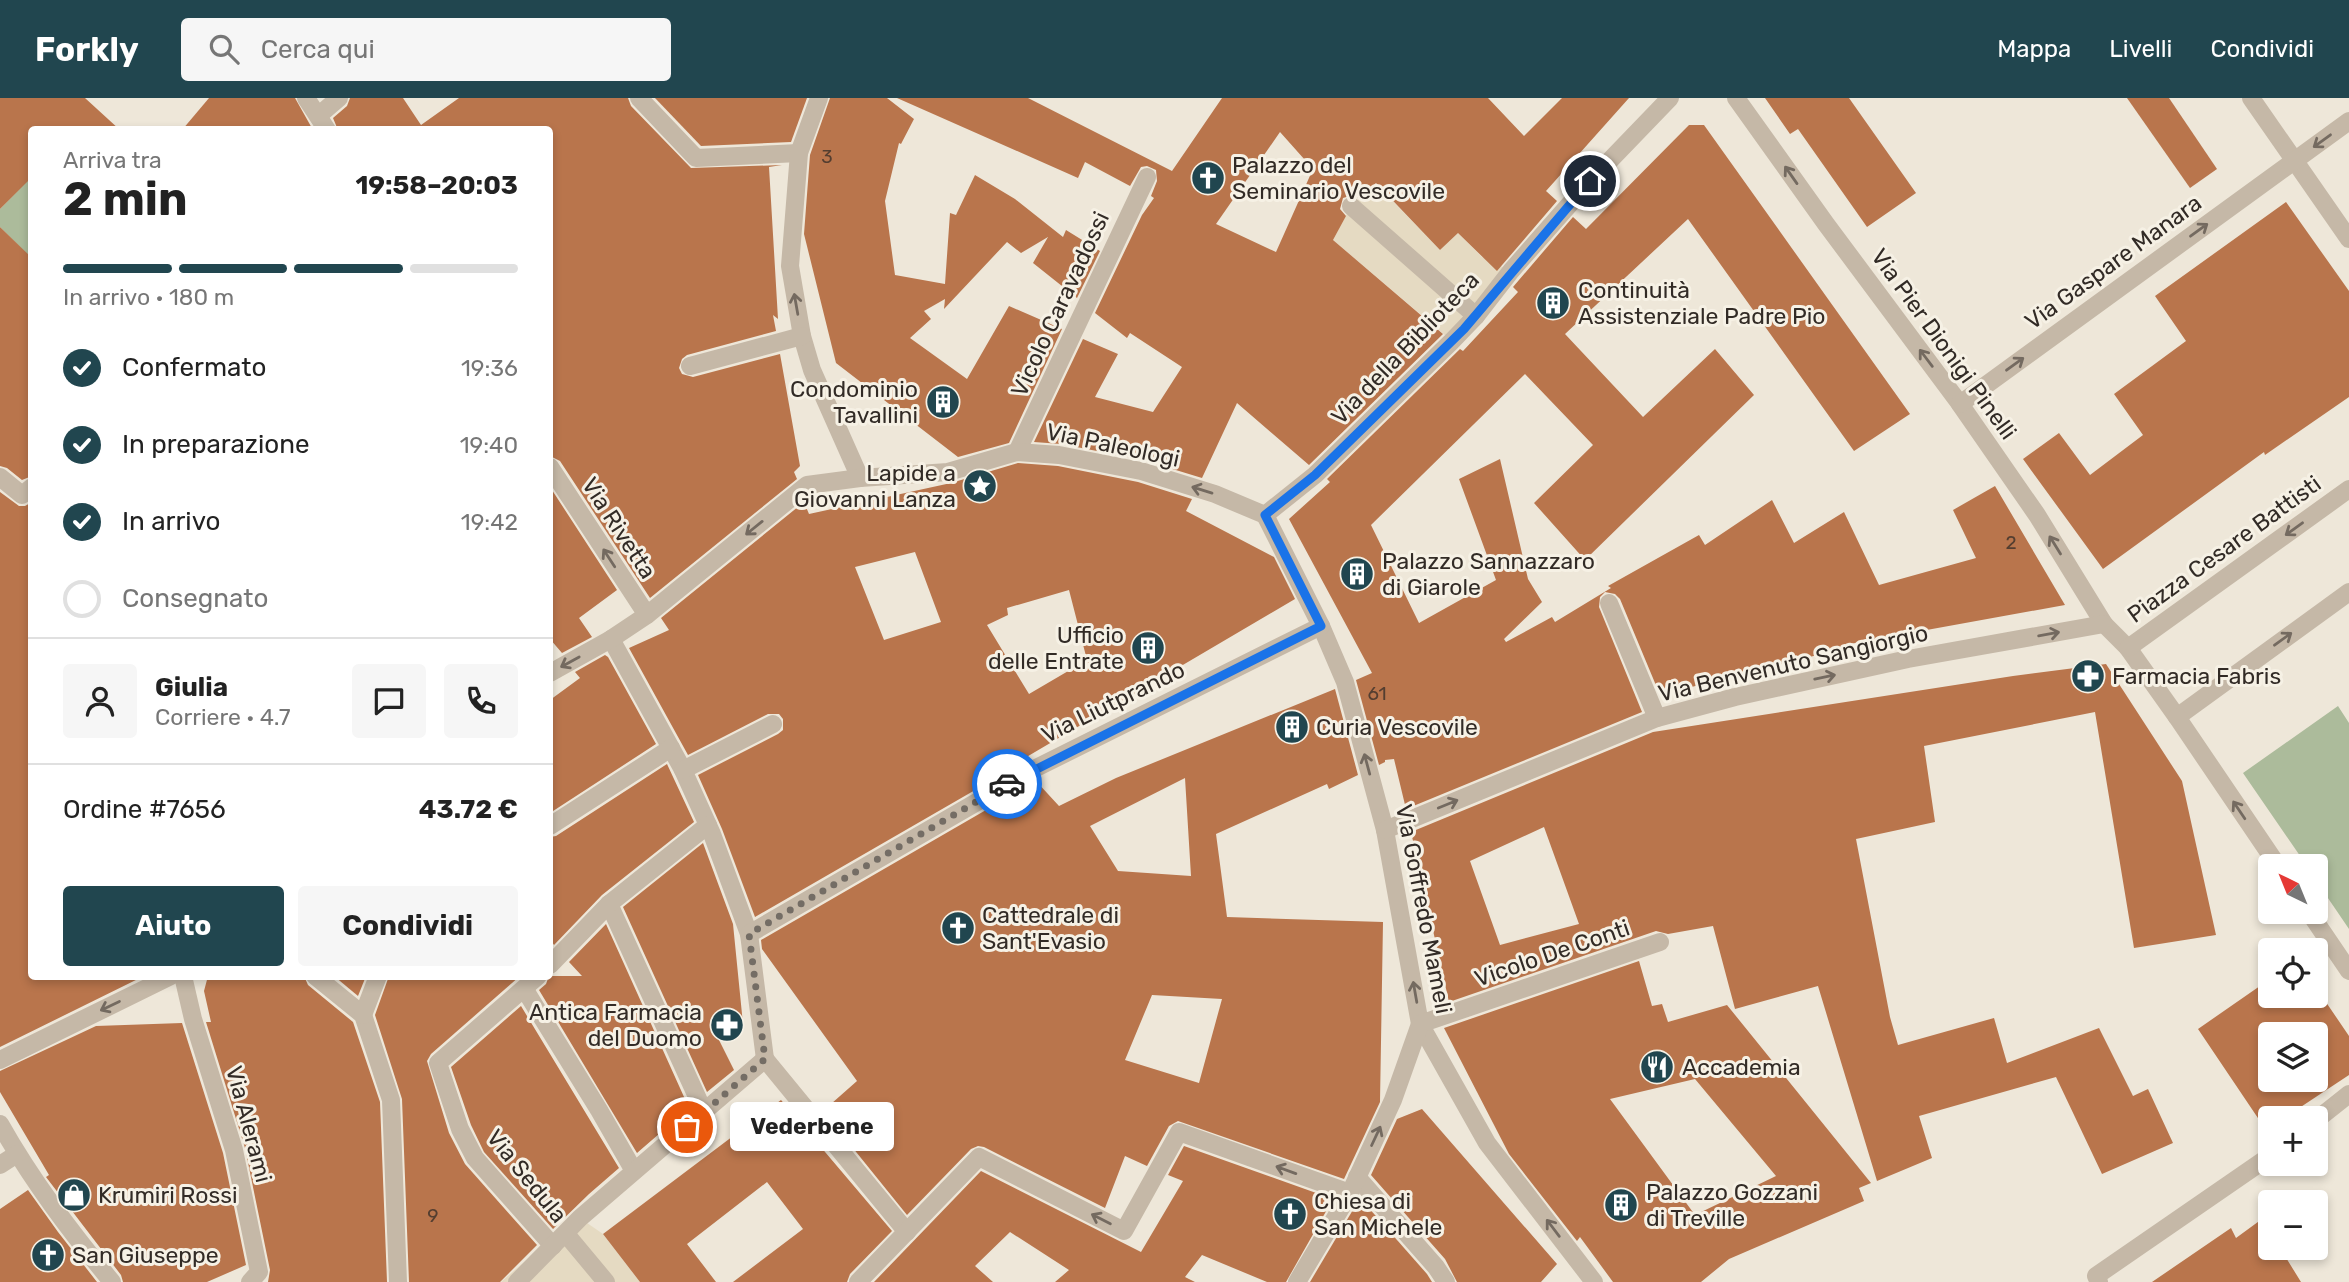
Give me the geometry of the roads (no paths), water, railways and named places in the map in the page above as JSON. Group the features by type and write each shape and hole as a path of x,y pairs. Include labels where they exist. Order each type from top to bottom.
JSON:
{"street":[{"path":"306,98 323,123 339,98"},
{"path":"639,98 696,158 799,153"},
{"path":"820,98 799,153 790,266 802,336 812,370 860,478"},
{"name":"Via della Biblioteca","path":"1265,515 1315,475 1476,316 1511,271 1590,181 1670,98"},
{"name":"Via Pier Dionigi Pinelli","path":"1736,98 1960,404 2037,515 2104,624"},
{"path":"2251,98 2349,239"},
{"name":"Via Gaspare Manara","path":"1960,404 2349,121"},
{"name":"Vicolo Caravadossi","path":"1017,452 1147,177"},
{"path":"1351,206 1476,316"},
{"path":"690,366 802,336"},
{"name":"Via Paleologi","path":"647,615 807,485 860,478 948,472 1017,452 1059,455 1141,471 1215,494 1265,515"},
{"name":"Via Rivetta","path":"553,472 647,615"},
{"path":"6,482 22,495 28,490"},
{"name":"Piazza Cesare Battisti","path":"2128,648 2349,489"},
{"name":"Via Goffredo Mameli","path":"1265,515 1321,626 1345,682 1385,830 1420,1024 1487,1143 1594,1282"},
{"path":"2177,717 2349,592"},
{"path":"1609,603 1657,718"},
{"path":"553,671 647,615"},
{"name":"Piazza Cesare Battisti","path":"2104,624 2128,648 2269,854"},
{"name":"Via Benvenuto Sangiorgio","path":"1385,830 1657,718 1735,697 1908,659 2104,624"},
{"name":"Via Liutprando","path":"749,934 1034,769 1321,626"},
{"path":"611,639 683,769 708,825 749,934 765,1059 907,1232"},
{"path":"683,769 773,723"},
{"path":"553,824 671,748"},
{"path":"553,962 609,904 708,825"},
{"path":"609,904 704,1112"},
{"path":"2317,924 2349,971"},
{"name":"Vicolo De Conti","path":"1420,1024 1660,942"},
{"path":"0,1060 163,980"},
{"name":"Via Alerami","path":"184,980 234,1150 258,1272 250,1282"},
{"path":"320,980 363,1015 391,1100 398,1282"},
{"path":"363,1015 376,980"},
{"name":"Via Sedula","path":"534,980 438,1063 460,1129 475,1158 559,1240"},
{"path":"525,990 634,1171"},
{"path":"1297,1282 1353,1185 1393,1100 1420,1024"},
{"path":"517,1282 580,1218 765,1059"},
{"path":"2328,1111 2349,1094"},
{"path":"0,1124 17,1154 76,1238 112,1282"},
{"path":"858,1282 979,1157 1124,1231 1179,1132 1353,1185 1436,1267 1446,1282"},
{"path":"0,1165 17,1154"},
{"path":"2097,1279 2258,1165"},
{"path":"559,1240 606,1282"}],"place":[{"name":"Palazzo del Seminario Vescovile","path":"1208,178"},
{"name":"Continuità Assistenziale Padre Pio","path":"1553,303"},
{"name":"Condominio Tavallini","path":"943,402"},
{"name":"Lapide a Giovanni Lanza","path":"980,486"},
{"name":"Palazzo Sannazzaro di Giarole","path":"1357,574"},
{"name":"Ufficio delle Entrate","path":"1148,648"},
{"name":"Farmacia Fabris","path":"2088,676"},
{"name":"Curia Vescovile","path":"1292,727"},
{"name":"Cattedrale di Sant'Evasio","path":"958,928"},
{"name":"Antica Farmacia del Duomo","path":"727,1025"},
{"name":"Accademia","path":"1657,1067"},
{"name":"Vederbene","path":"687,1127"},
{"name":"Krumiri Rossi","path":"74,1195"},
{"name":"Palazzo Gozzani di Treville","path":"1621,1205"},
{"name":"Chiesa di San Michele","path":"1290,1214"},
{"name":"San Giuseppe","path":"48,1255"}]}
